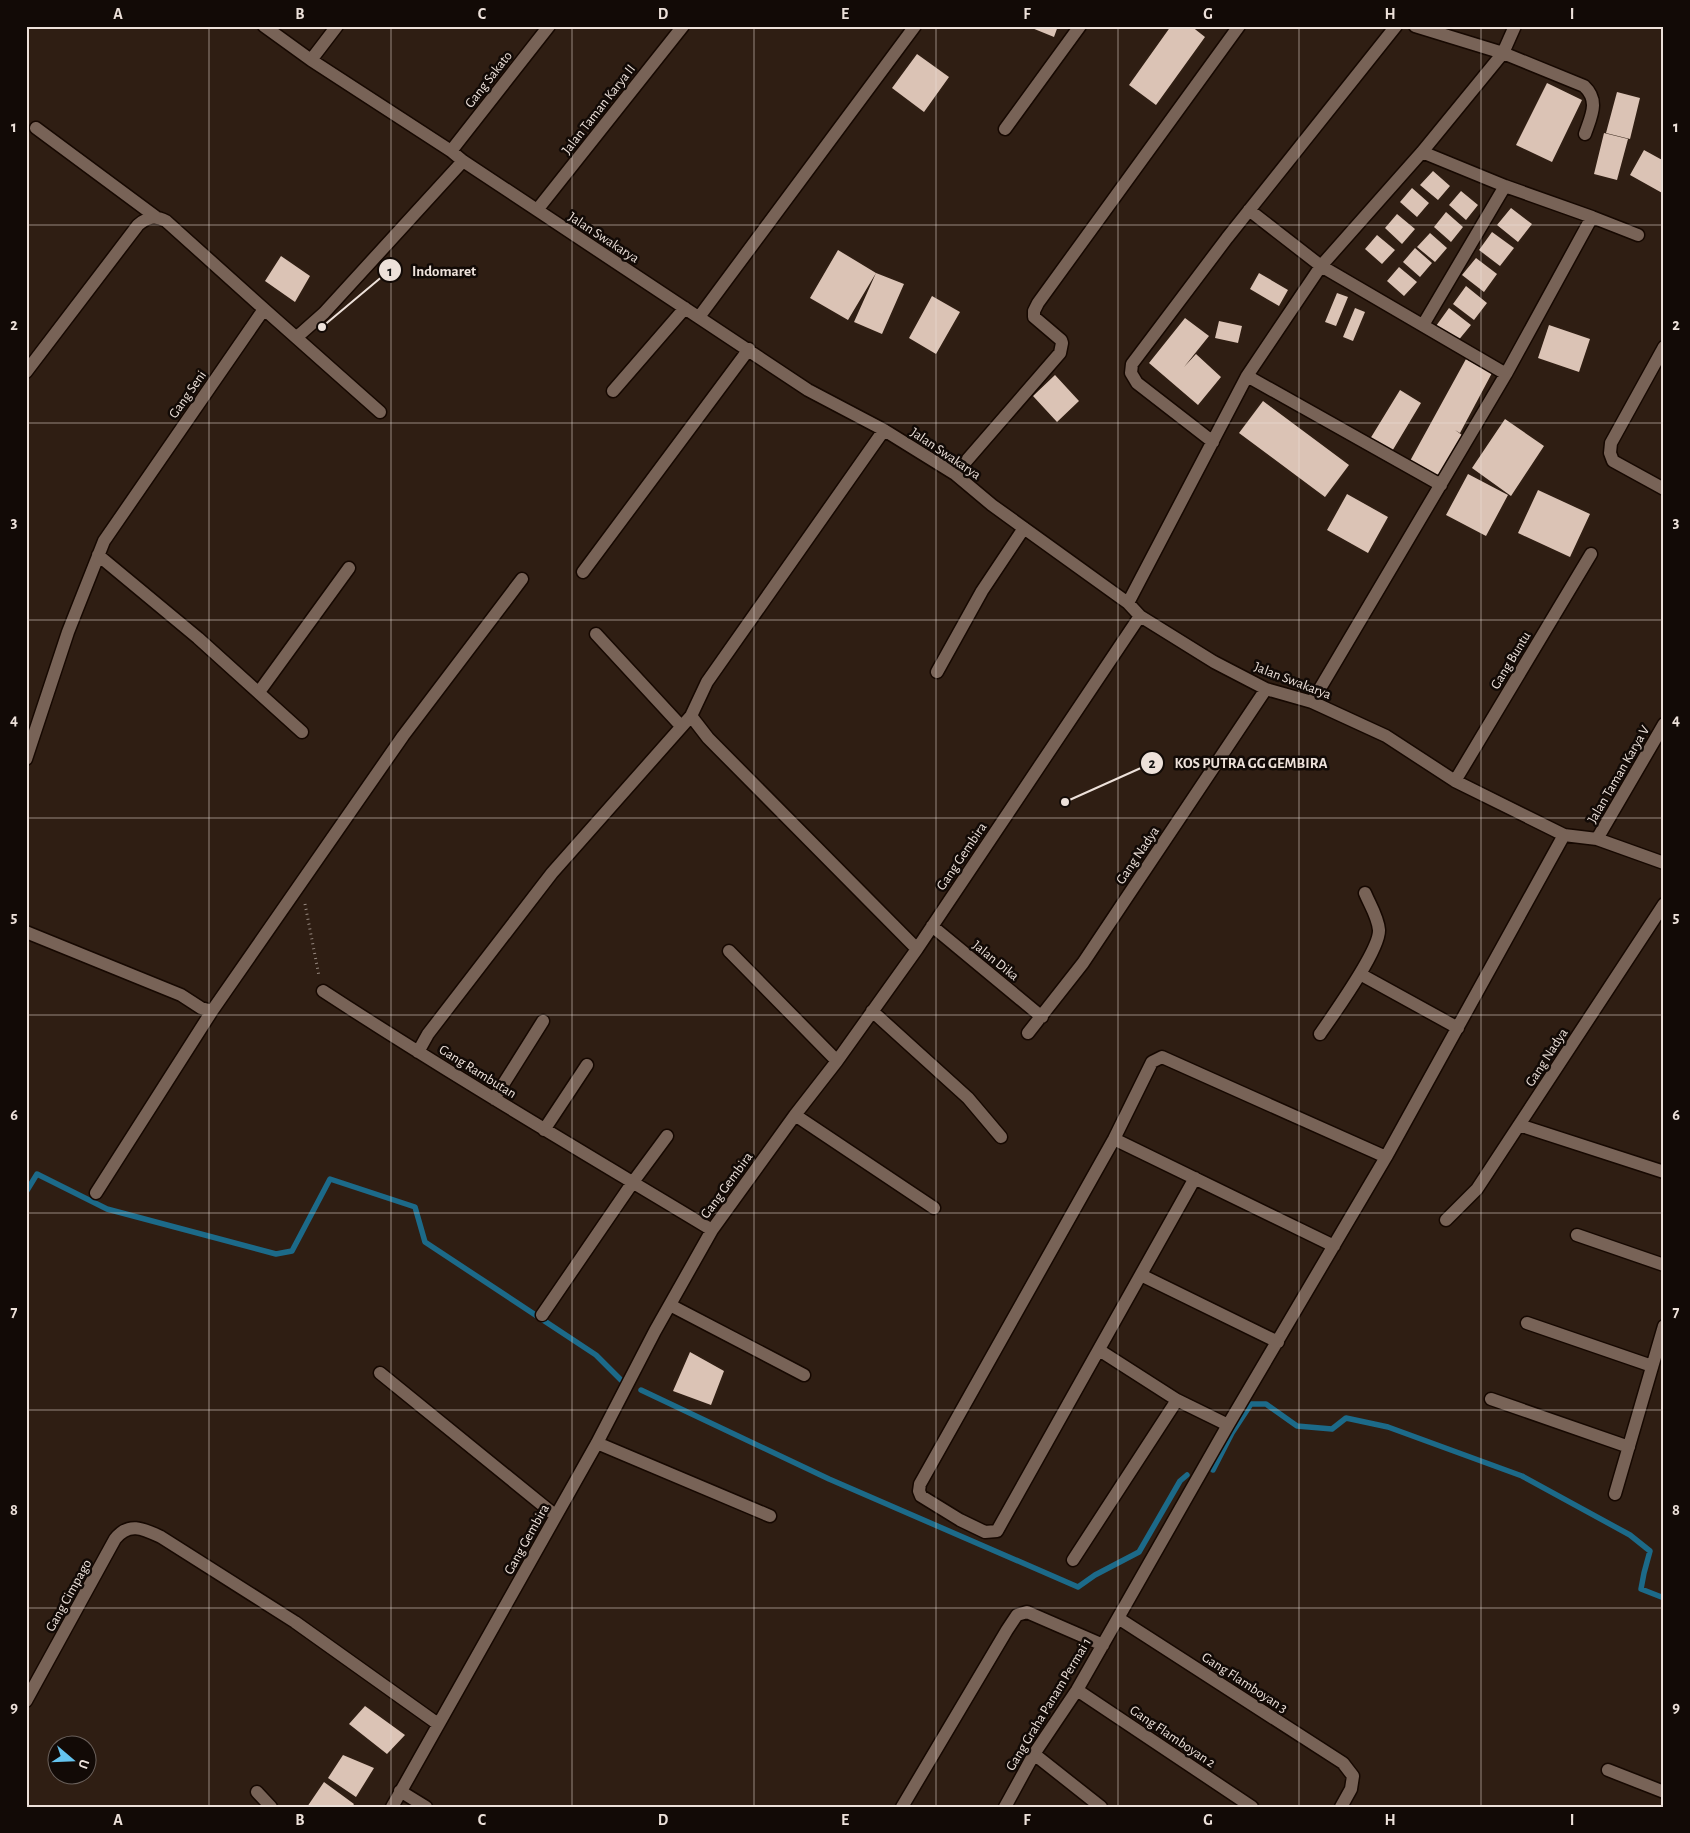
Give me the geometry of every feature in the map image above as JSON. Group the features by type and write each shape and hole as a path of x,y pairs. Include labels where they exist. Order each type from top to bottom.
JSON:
{"street":[{"name":"Jalan Swakarya","path":"264,26 311,60 451,151 463,161 749,349 808,390 884,430 956,474 992,505 1128,603 1140,616 1214,662 1266,689 1312,702 1386,736 1455,781 1564,835 1597,839 1664,862"},
{"path":"311,60 337,26"},
{"name":"Gang Sakato","path":"451,151 549,26"},
{"name":"Jalan Taman Karya II","path":"537,210 683,26"},
{"path":"698,317 915,26"},
{"path":"1005,129 1080,26"},
{"path":"956,474 1060,353 1061,340 1034,317 1034,311 1238,26"},
{"path":"1213,442 1137,383 1131,373 1132,364 1249,210 1396,26"},
{"path":"1415,26 1503,53 1584,86 1591,93 1594,108 1585,134"},
{"path":"1128,603 1248,376 1321,266 1422,152 1503,53 1515,26"},
{"path":"36,128 156,217 166,221 380,412"},
{"path":"1422,152 1505,186 1638,235"},
{"path":"297,337 324,312 463,161"},
{"path":"1423,325 1505,186"},
{"path":"1249,210 1321,266 1506,374"},
{"path":"26,372 138,226 149,218 156,217"},
{"path":"1312,702 1506,374 1592,217"},
{"path":"613,391 685,308"},
{"name":"Gang Seni","path":"26,759 68,632 104,541 264,309"},
{"path":"1664,347 1611,443 1610,454 1613,461 1664,489"},
{"path":"583,572 749,349"},
{"path":"1248,376 1441,485"},
{"path":"418,1052 428,1034 552,873 691,716 708,682 884,430"},
{"path":"937,672 982,591 1024,528"},
{"name":"Gang Buntu","path":"1455,781 1591,554"},
{"path":"98,555 198,638 302,732"},
{"path":"259,692 349,568"},
{"path":"96,1193 212,1011 403,736 522,579"},
{"name":"Gang Gembira","path":"392,1807 597,1443 712,1230 917,949 1140,616"},
{"path":"596,634 681,726"},
{"name":"Gang Nadya","path":"1028,1033 1084,963 1266,689"},
{"path":"691,716 708,738 917,949"},
{"name":"Jalan Taman Karya V","path":"1597,839 1664,724"},
{"name":"Gang Graha Panam Permai 1","path":"1005,1807 1034,1754 1077,1690 1228,1426 1386,1156 1564,835"},
{"path":"1320,1034 1360,974 1379,932 1376,918 1366,893"},
{"name":"Gang Nadya","path":"1446,1220 1477,1189 1664,904"},
{"name":"Jalan Dika","path":"932,926 1042,1017"},
{"path":"26,932 181,995 201,1008 212,1011"},
{"path":"729,951 837,1061"},
{"path":"1360,974 1458,1028"},
{"name":"Gang Rambutan","path":"323,991 544,1130 712,1230"},
{"path":"872,1011 968,1098 1001,1137"},
{"path":"494,1098 543,1021"},
{"path":"1195,1178 997,1532 985,1532 960,1520 921,1496 919,1491 920,1484 1114,1139 1152,1062 1162,1057 1386,1156"},
{"path":"544,1130 587,1066"},
{"path":"795,1115 934,1208"},
{"path":"1519,1125 1664,1172"},
{"path":"542,1315 633,1182 667,1136"},
{"path":"1114,1139 1334,1246"},
{"path":"1578,1235 1664,1265"},
{"path":"1141,1275 1278,1342"},
{"path":"670,1305 804,1375"},
{"path":"1527,1322 1652,1366"},
{"path":"1615,1494 1664,1326"},
{"path":"1099,1350 1177,1400 1228,1426"},
{"path":"380,1374 556,1516"},
{"path":"1073,1560 1177,1400"},
{"path":"1491,1400 1629,1447"},
{"path":"597,1443 770,1516"},
{"name":"Gang Cimpago","path":"26,1701 115,1539 122,1531 132,1527 161,1537 296,1622 438,1724"},
{"path":"902,1807 1017,1615 1028,1612 1103,1645"},
{"name":"Gang Flamboyan 3","path":"1118,1618 1343,1763 1353,1776 1351,1789 1341,1807"},
{"name":"Gang Flamboyan 2","path":"1077,1690 1252,1807"},
{"path":"1034,1754 1101,1807"},
{"path":"1608,1770 1664,1792"},
{"path":"257,1792 271,1807"},
{"path":"400,1792 426,1807"}],"path":[{"path":"301,884 323,991"}],"building":[{"path":"1027,26 1058,26 1054,37"},
{"path":"1171,26 1191,26 1205,37 1156,105 1129,85"},
{"path":"917,54 949,77 924,112 892,88"},
{"path":"1547,83 1582,100 1552,162 1516,145"},
{"path":"1617,92 1640,98 1630,139 1606,133"},
{"path":"1604,133 1628,139 1617,180 1594,174"},
{"path":"1644,150 1664,161 1664,194 1630,175"},
{"path":"1433,171 1450,186 1438,200 1420,185"},
{"path":"1412,188 1429,203 1417,217 1400,202"},
{"path":"1461,191 1478,205 1466,220 1449,205"},
{"path":"1511,208 1532,224 1518,242 1497,225"},
{"path":"1446,212 1463,227 1451,242 1434,227"},
{"path":"1397,214 1415,229 1402,244 1385,228"},
{"path":"1492,232 1514,248 1500,266 1479,250"},
{"path":"1430,233 1447,248 1435,262 1417,247"},
{"path":"1377,235 1395,250 1382,264 1365,249"},
{"path":"1415,248 1432,263 1420,277 1403,262"},
{"path":"838,250 876,273 848,320 810,298"},
{"path":"281,256 310,276 295,302 265,281"},
{"path":"1476,258 1497,274 1484,292 1462,275"},
{"path":"1399,267 1417,282 1404,296 1387,281"},
{"path":"876,273 904,284 882,334 854,322"},
{"path":"1259,273 1288,290 1279,306 1250,289"},
{"path":"1466,286 1487,303 1474,320 1453,304"},
{"path":"1337,293 1348,297 1336,326 1325,322"},
{"path":"932,296 960,312 936,354 909,338"},
{"path":"1355,308 1365,312 1353,341 1343,337"},
{"path":"1449,308 1471,325 1457,342 1436,326"},
{"path":"1185,318 1209,336 1184,367 1196,354 1221,377 1198,405 1149,363"},
{"path":"1219,321 1242,326 1238,343 1215,338"},
{"path":"1549,325 1590,339 1579,372 1538,358"},
{"path":"1466,359 1492,373 1460,433 1455,430 1462,435 1439,477 1410,461"},
{"path":"1055,375 1079,401 1057,422 1033,396"},
{"path":"1400,390 1421,403 1391,453 1370,439"},
{"path":"1263,401 1349,465 1325,497 1239,433"},
{"path":"1505,419 1544,446 1511,496 1472,468"},
{"path":"1468,474 1508,495 1486,536 1446,515"},
{"path":"1538,490 1590,514 1570,557 1518,533"},
{"path":"1347,494 1388,517 1368,553 1327,530"},
{"path":"690,1352 724,1371 711,1405 673,1391"},
{"path":"365,1706 405,1735 387,1754 349,1724"},
{"path":"343,1755 374,1768 356,1797 328,1778"},
{"path":"324,1782 354,1804 352,1807 307,1807"}],"waterway":[{"path":"26,1192 37,1174 107,1209 276,1254 292,1251 330,1179 415,1207 425,1242 596,1355 621,1380"},
{"path":"641,1390 829,1479 1078,1587 1095,1575 1139,1552 1180,1481 1187,1475"},
{"path":"1213,1470 1232,1433 1251,1404 1266,1404 1297,1426 1332,1429 1346,1418 1388,1427 1522,1476 1630,1535 1650,1551 1641,1589 1664,1598"}],"place":[{"name":"Indomaret","path":"322,327"},
{"name":"KOS PUTRA GG GEMBIRA","path":"1065,802"}]}
